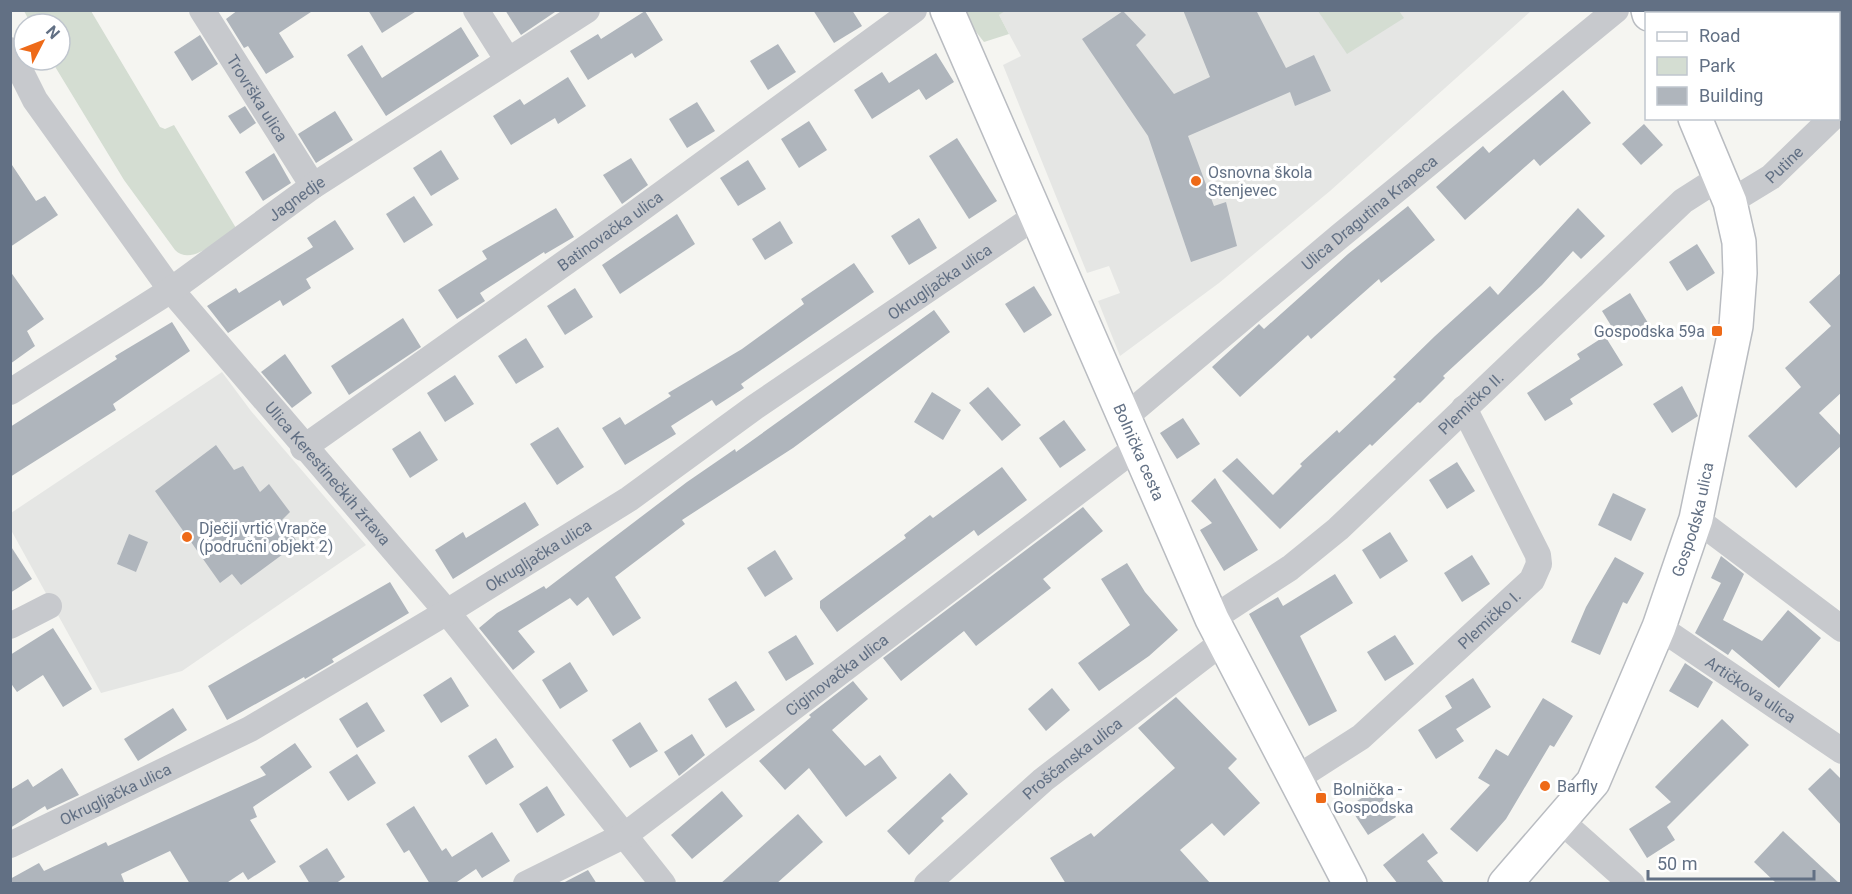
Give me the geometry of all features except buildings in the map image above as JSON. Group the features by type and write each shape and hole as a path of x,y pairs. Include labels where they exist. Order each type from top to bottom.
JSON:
{"street":[{"name":"Trovrška ulica","path":"202,10 313,186"},
{"path":"476,10 507,59"},
{"name":"Jagnedje","path":"10,392 171,290 313,186 507,59 587,10"},
{"name":"Batinovačka ulica","path":"303,448 634,214 914,10"},
{"name":"Bolnička cesta","path":"947,10 1218,630 1297,778 1350,884"},
{"name":"Ulica Dragutina Krapeca","path":"1124,418 1340,236 1616,10"},
{"name":"Ulica Kerestinečkih žrtava","path":"10,50 36,100 171,290 303,448 447,612 663,884"},
{"name":"Gospodska ulica","path":"1505,884 1593,782 1659,627 1696,519 1736,326 1740,273 1739,242 1725,190 1696,120"},
{"name":"Putine","path":"1725,190 1771,177 1830,120"},
{"name":"Plemičko II.","path":"1218,630 1338,529 1683,201 1725,190"},
{"name":"Okrugljačka ulica","path":"10,845 250,729 447,612 629,500 755,407 1036,216"},
{"name":"Plemičko I.","path":"1297,778 1361,737 1532,580 1539,564 1538,555 1464,408"},
{"name":"Ciginovačka ulica","path":"526,884 625,835 1137,447"},
{"path":"1696,519 1842,628"},
{"path":"10,626 49,606"},
{"name":"Artičkova ulica","path":"1659,627 1842,751"},
{"name":"Proščanska ulica","path":"927,884 1218,630"},
{"path":"1561,821 1632,884"}],"shaded area":[{"name":"Osnovna škola Stenjevec","path":"1005,10 1531,11 1330,191 1219,283 1120,356 1098,301 1120,293 1109,266 1087,273 1003,65 1021,56 999,15"},
{"name":"Dječji vrtić Vrapče (područni objekt 2)","path":"222,372 251,411 366,545 182,671 101,693 11,530 11,513"}],"green space":[{"path":"91,11 160,127 165,129 174,125 236,228 198,253 189,255 175,250 124,180 58,72 72,72 72,12 25,12"},
{"path":"965,11 1005,11 999,15 1009,34 984,42 973,28"},
{"path":"1318,11 1399,11 1404,18 1347,54"}],"place":[{"name":"Osnovna škola Stenjevec","path":"1196,181"},
{"name":"Gospodska 59a","path":"1717,331"},
{"name":"Dječji vrtić Vrapče (područni objekt 2)","path":"187,537"},
{"name":"Barfly","path":"1545,786"},
{"name":"Bolnička - Gospodska","path":"1321,798"}]}
